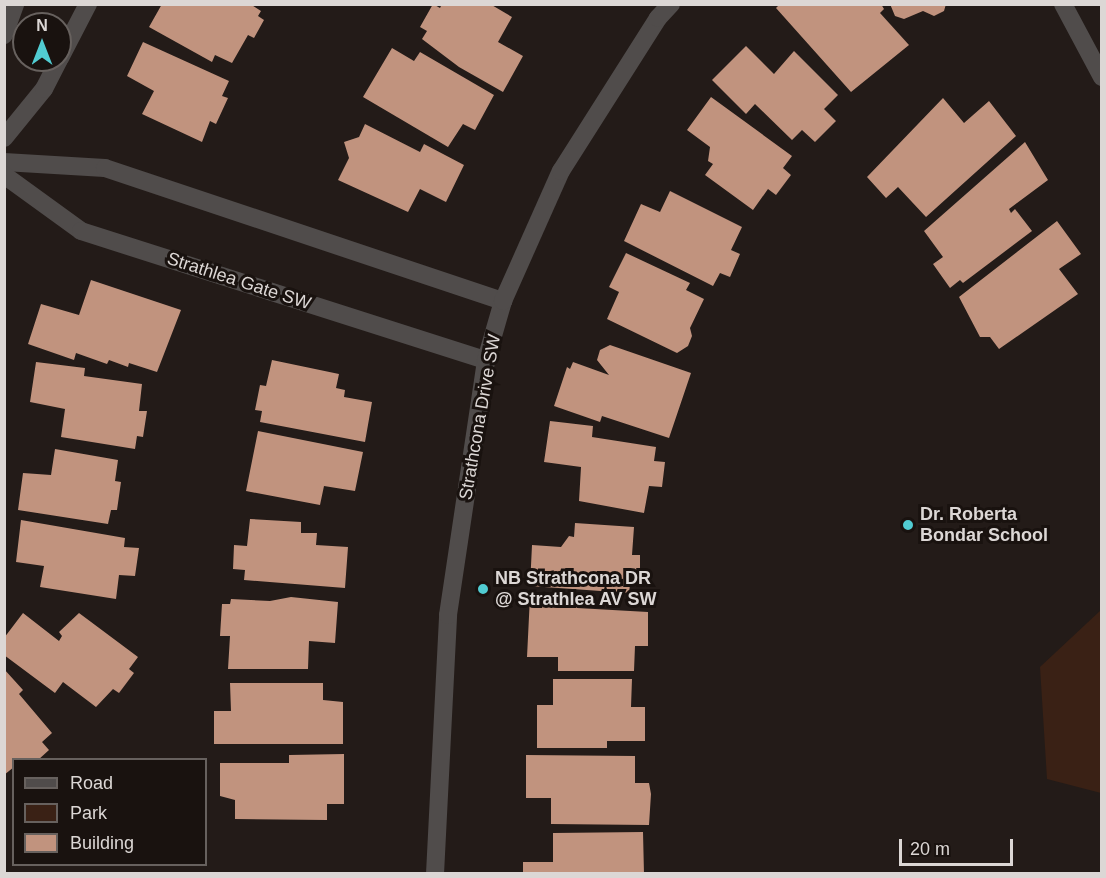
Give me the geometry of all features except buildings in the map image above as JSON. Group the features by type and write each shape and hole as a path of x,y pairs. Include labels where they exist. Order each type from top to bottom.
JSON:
{"street":[{"path":"4,35 15,4"},
{"path":"72,35 88,4"},
{"name":"Strathcona Drive SW","path":"435,873 448,615 486,360 503,301 561,171 658,18 671,4"},
{"path":"1063,4 1101,77"},
{"path":"4,138 44,90 53,72"},
{"path":"4,162 105,168 503,301"},
{"name":"Strathlea Gate SW","path":"4,175 81,231 486,360"}],"green space":[{"path":"1101,610 1101,793 1047,779 1040,667"}],"place":[{"name":"Dr. Roberta Bondar School","path":"908,525"},
{"name":"NB Strathcona DR @ Strathlea AV SW","path":"483,589"}]}
